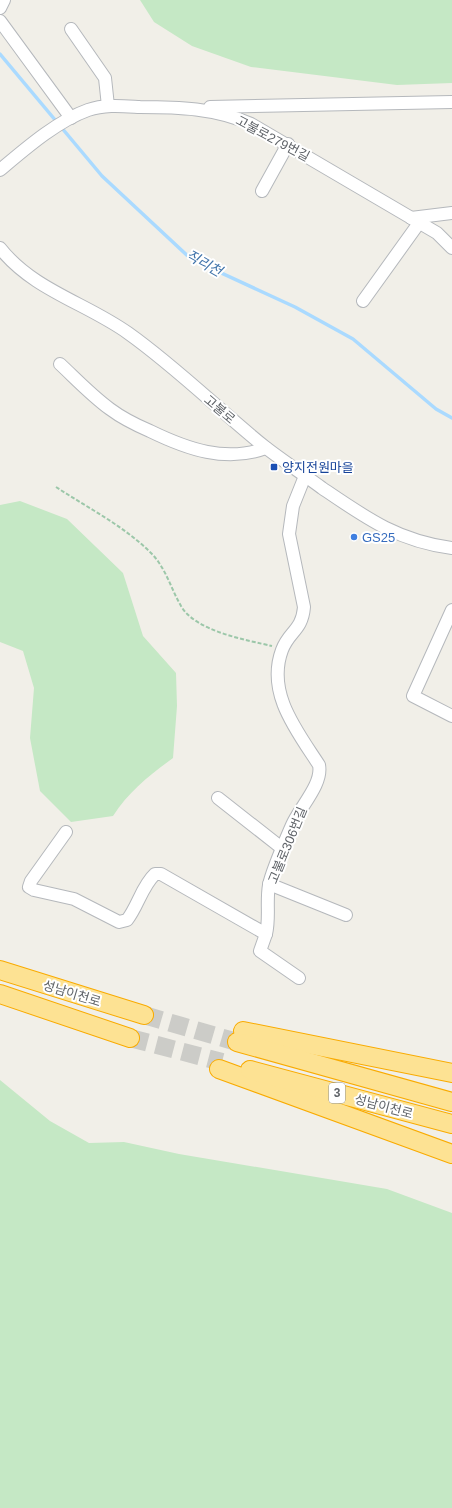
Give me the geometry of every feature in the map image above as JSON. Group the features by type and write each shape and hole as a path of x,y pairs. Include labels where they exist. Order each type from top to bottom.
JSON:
{"highway":[{"name":"성남이천로","path":"0,970 144,1015"},
{"name":"성남이천로","path":"0,994 130,1038"},
{"name":"성남이천로","path":"452,1073 240,1036 452,1102"},
{"name":"성남이천로","path":"452,1124 221,1066 452,1154"}],"street":[{"path":"0,8 4,0"},
{"path":"0,21 71,118"},
{"path":"72,29 105,78 108,106"},
{"path":"193,108 452,102"},
{"name":"고불로279번길","path":"0,170 40,139 71,118 89,110 108,106 193,108 237,117 288,144 437,233 452,248"},
{"path":"262,190 288,144"},
{"path":"363,301 415,220 452,213"},
{"name":"고불로","path":"0,248 22,271 41,284 104,318 146,347 266,448 368,520 388,530 432,546 452,548"},
{"path":"60,364 110,409 138,426 181,446 203,452 229,455 251,453 266,448"},
{"name":"고불로306번길","path":"300,978 260,951 269,923 269,884 292,825 302,805 318,781 321,773 319,764 287,716 277,676 283,648 300,626 303,618 304,607 289,534 293,506 305,476"},
{"path":"452,610 413,696 452,716"},
{"path":"218,798 283,849"},
{"path":"66,832 31,881 29,887 34,890 74,899 119,922 127,920 131,915 150,879 156,874 161,874 266,934"},
{"path":"269,884 346,915"}],"path":[{"path":"56,487 140,542 153,555 167,576 182,608 198,622 222,633 283,648"}],"green space":[{"path":"140,0 452,0 452,83 397,85 251,67 192,46 154,22"},
{"path":"20,501 67,519 123,573 143,636 176,673 177,706 173,758 148,777 133,791 113,816 71,822 40,791 30,738 34,688 23,651 0,642 0,505"},
{"path":"0,1080 50,1121 89,1143 124,1142 179,1154 387,1189 452,1213 452,1508 0,1508"}],"waterway":[{"name":"직리천","path":"0,54 102,176 191,259 295,307 353,339 436,409 452,418"}],"tunnel":[{"path":"144,1015 237,1042"},
{"path":"130,1038 222,1062"}],"place":[{"name":"양지전원마을","path":"274,467"},
{"name":"GS25","path":"354,537"}]}
